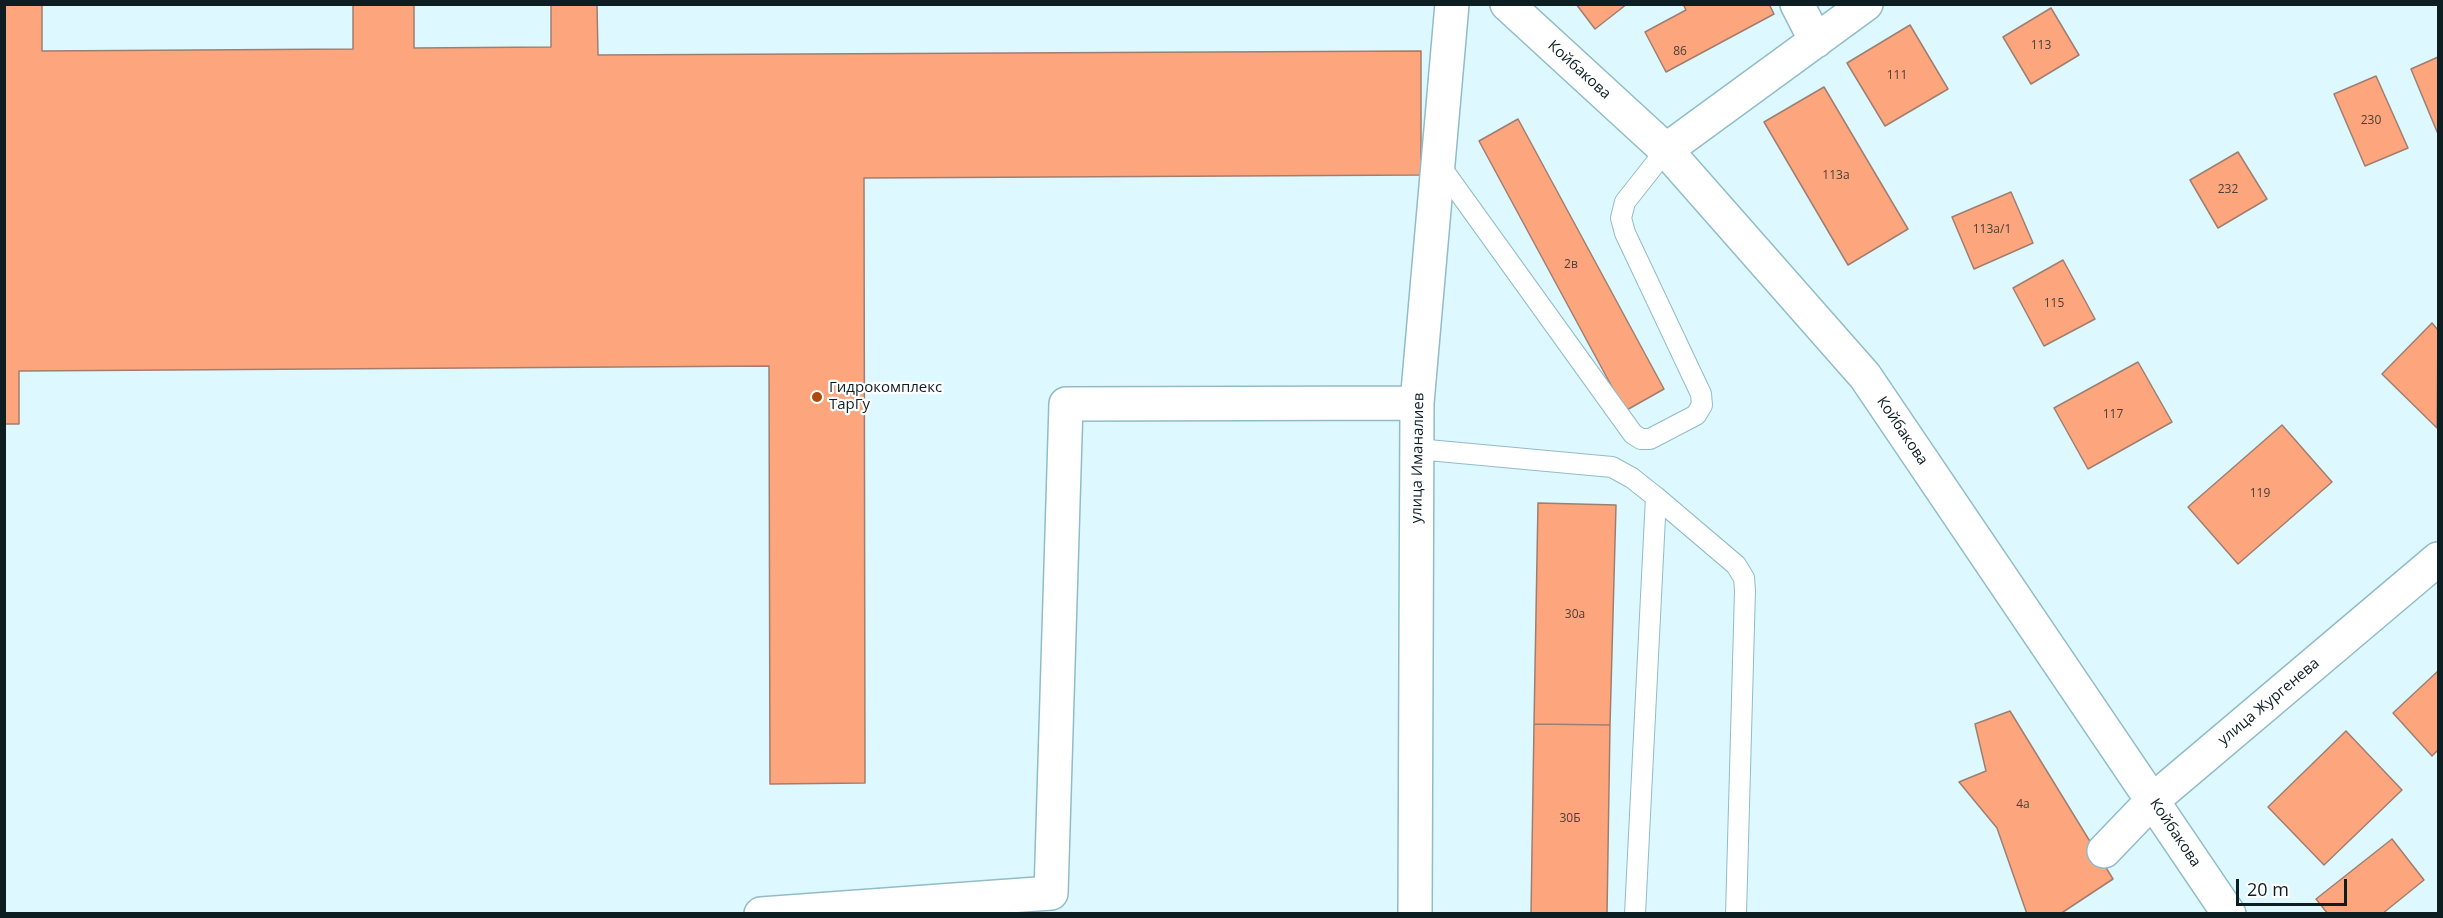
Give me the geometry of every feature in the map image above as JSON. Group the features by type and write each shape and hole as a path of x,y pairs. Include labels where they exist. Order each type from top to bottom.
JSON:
{"street":[{"name":"улица Иманалиев","path":"1415,914 1418,403 1452,4"},
{"name":"Койбакова","path":"1507,4 1666,150 1865,376 2229,914"},
{"path":"1797,4 1816,41"},
{"path":"1666,150 1866,4"},
{"path":"761,914 1051,893 1066,404 1418,403"},
{"name":"улица Жургенева","path":"2104,851 2153,800 2439,559"}],"lane":[{"path":"1438,163 1633,434 1641,439 1650,439 1696,415 1702,405 1701,394 1624,233 1621,218 1625,202 1666,150"},
{"path":"1418,449 1612,467 1632,478 1736,565 1744,578 1736,914"},
{"path":"1635,914 1656,497"}],"building":[{"name":"Гидрокомплекс ТарГу","path":"4,4 42,4 42,51 353,49 353,4 414,4 414,48 551,47 551,4 597,4 598,55 1421,51 1421,175 864,178 865,783 770,784 769,366 19,371 19,424 4,424"},
{"path":"1576,4 1627,4 1595,29"},
{"path":"1683,4 1769,4 1774,14 1666,72 1645,32 1686,10"},
{"path":"2051,8 2079,55 2031,84 2003,37"},
{"path":"1910,25 1948,89 1885,126 1847,63"},
{"path":"2438,57 2438,134 2411,69"},
{"path":"2376,76 2408,148 2365,166 2334,94"},
{"path":"1824,87 1908,229 1848,265 1764,122"},
{"path":"1518,119 1664,389 1625,411 1479,141"},
{"path":"2238,152 2267,199 2218,228 2190,180"},
{"path":"2011,192 2033,243 1974,269 1952,217"},
{"path":"2063,260 2095,319 2044,346 2013,288"},
{"path":"2432,323 2438,330 2437,428 2382,374"},
{"path":"2138,362 2172,422 2088,469 2054,408"},
{"path":"2282,425 2332,482 2238,564 2188,507"},
{"path":"1538,503 1616,505 1610,725 1534,724"},
{"path":"2438,671 2438,750 2432,756 2393,713"},
{"path":"2010,711 2113,879 2060,914 2027,914 1997,828 1959,782 1986,771 1975,724"},
{"path":"1534,724 1610,725 1607,914 1531,914"},
{"path":"2346,731 2402,790 2324,865 2268,807"},
{"path":"2392,839 2424,880 2382,914 2328,914 2316,899"}],"place":[{"name":"Гидрокомплекс ТарГу","path":"817,397"}]}
